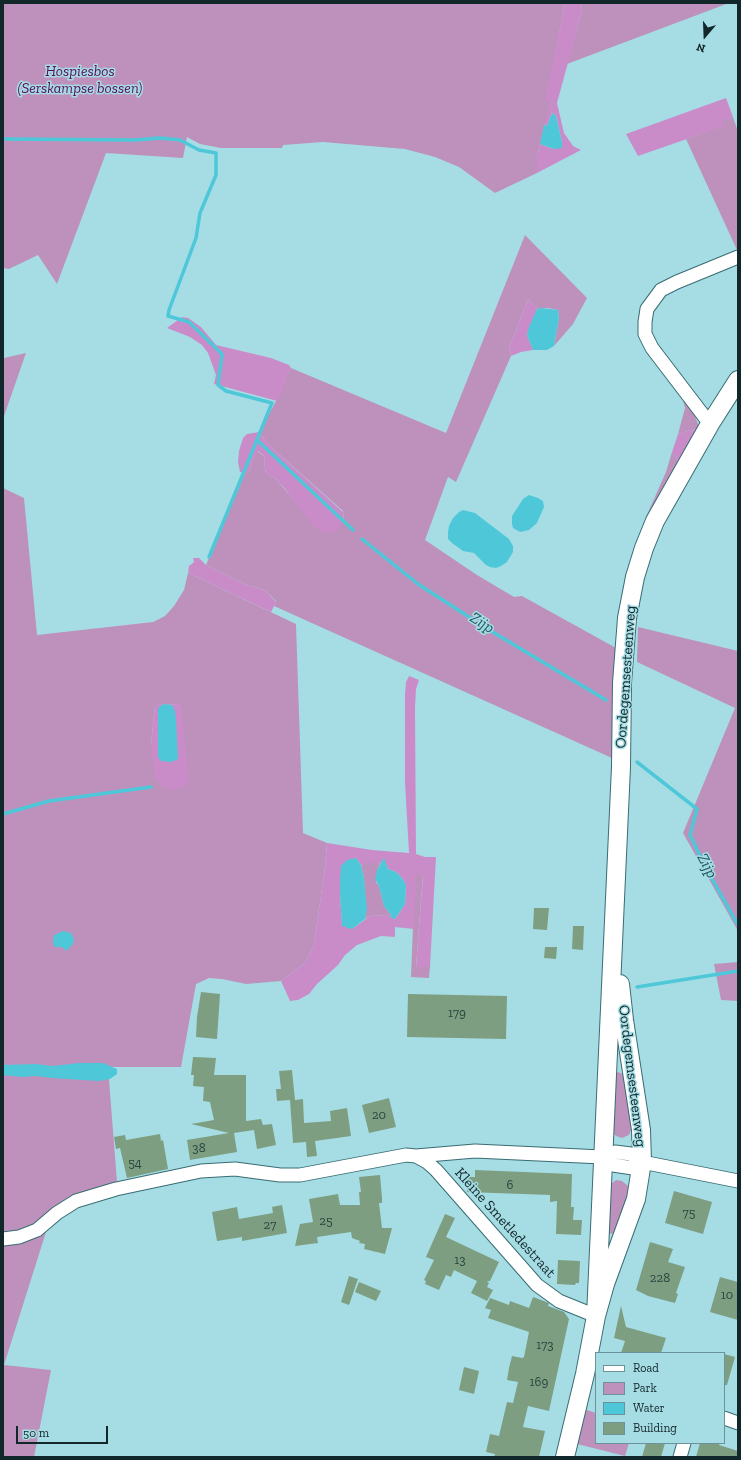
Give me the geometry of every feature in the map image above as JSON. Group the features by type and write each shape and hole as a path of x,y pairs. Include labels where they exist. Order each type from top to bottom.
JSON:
{"street":[{"path":"710,424 652,348 645,334 647,309 661,290 738,257"},
{"name":"Oordegemsesteenweg","path":"596,1316 602,1157 621,767 622,683 627,618 635,577 644,548 655,522 710,424 738,380"},
{"name":"Oordegemsesteenweg","path":"565,1457 585,1374 596,1316 605,1284 636,1200 642,1162 641,1130 624,1020 614,925"},
{"name":"Kleine Smetledestraat","path":"3,1239 37,1230 57,1213 76,1201 116,1189 201,1171 235,1169 280,1175 300,1175 406,1155 416,1156 475,1151 602,1157 615,1152 631,1154 642,1162 738,1181"},
{"name":"Kleine Smetledestraat","path":"416,1156 427,1162 436,1170 537,1285 559,1301 596,1316"},
{"path":"725,1418 738,1422"},
{"path":"680,1457 684,1444"}],"green space":[{"name":"Hospiesbos (Serskampse bossen)","path":"3,3 565,3 546,100 551,102 537,156 537,173 495,193 459,167 435,157 405,149 323,142 283,145 282,148 221,148 200,144 187,137 183,158 106,153 57,284 38,255 9,269 3,268"},
{"path":"581,3 729,3 567,64 582,11"},
{"path":"733,117 738,132 737,250 686,139 723,126 721,121"},
{"path":"525,235 587,298 573,324 554,346 559,318 558,310 547,308 537,309 528,299 509,348 511,356 456,482 448,477 425,540 477,575 514,597 522,596 616,648 612,758 274,606 276,601 265,590 245,584 206,565 245,473 250,470 252,461 257,451 265,457 264,462 266,473 276,479 298,505 344,520 343,511 271,447 259,432 276,401 291,368 446,433"},
{"path":"26,353 3,419 4,358"},
{"path":"682,396 692,408 698,424 698,431 690,430 678,434 685,408"},
{"path":"672,452 679,462 646,517 666,472"},
{"path":"3,488 24,498 37,635 153,622 165,616 174,606 184,590 188,573 296,624 303,833 327,843 314,945 305,963 281,981 246,984 209,978 196,984 181,1067 108,1067 117,1182 77,1194 64,1200 37,1223 14,1231 3,1232","holes":["155,705 181,705 151,745"]},
{"path":"638,627 738,651 738,931 683,833 735,708 637,662"},
{"path":"372,861 380,864 377,870 376,882 379,886 384,906 391,915 390,917 386,915 370,916 365,919 364,878 361,865"},
{"path":"415,874 423,874 416,967 430,967 429,978 411,977"},
{"path":"738,962 738,1001 721,1000 714,964"},
{"path":"618,1072 623,1074 624,1077 632,1128 629,1135 622,1138 616,1136 612,1132 615,1073"},
{"path":"616,1180 622,1181 628,1186 629,1192 615,1233 609,1234 606,1231 606,1190"},
{"path":"46,1232 4,1365 51,1370 34,1457 3,1457 3,1244 28,1241"},
{"path":"584,1409 595,1413 595,1444 629,1444 625,1456 577,1444"}],"shaded area":[{"path":"565,3 581,3 582,11 557,103 564,133 573,146 581,150 537,173 537,156 540,144 554,149 562,142 556,116 552,113 547,126 544,125 551,102 545,101"},
{"path":"726,98 733,117 722,121 724,126 638,156 626,134"},
{"path":"528,299 537,309 527,335 533,350 521,352 511,356 509,348"},
{"path":"182,317 188,318 201,327 216,345 271,358 289,365 291,368 277,401 214,384 216,375 208,353 202,345 190,337 167,328"},
{"path":"690,430 698,431 679,462 672,452 678,434"},
{"path":"259,432 271,447 343,512 344,520 339,529 334,533 324,533 313,526 285,489 276,479 266,473 264,462 265,457 258,451 252,461 250,470 245,473 240,472 238,462 239,451 243,438 247,434"},
{"path":"193,558 199,558 206,565 245,584 265,590 276,602 271,612 188,573 189,566 194,562"},
{"path":"409,676 419,680 416,689 415,708 416,854 425,857 436,857 430,967 416,967 423,875 416,874 414,929 395,927 395,937 381,936 357,945 345,955 338,965 317,984 309,994 298,1000 290,1001 281,981 305,963 314,945 327,843 372,850 409,853 405,783 406,682","holes":["356,858 361,865 372,862 380,864 384,859 388,869 396,872 406,885 405,904 395,919 386,915 370,916 352,929 342,925 340,895"]},
{"path":"181,704 189,783 181,788 172,790 162,787 155,777 151,745 155,705"}],"water":[{"path":"552,113 556,116 562,148 554,149 540,144 544,125 547,126"},
{"path":"537,309 558,310 559,318 554,346 547,350 533,350 527,335"},
{"path":"529,495 543,501 544,507 537,523 529,530 520,532 513,528 512,516 523,499"},
{"path":"463,510 475,513 509,539 513,546 513,552 507,562 496,568 490,567 474,553 463,551 448,539 449,526 453,518"},
{"path":"164,704 172,705 175,711 178,759 171,762 161,761 158,757 158,710 159,707"},
{"path":"356,858 361,865 364,878 367,909 365,919 352,929 342,926 340,880 341,866 347,860"},
{"path":"384,858 388,869 396,872 406,885 405,904 395,919 390,917 391,915 384,906 379,886 375,879 377,870"},
{"path":"63,931 71,933 74,939 73,944 66,951 62,947 55,947 53,943 54,935"},
{"path":"79,1063 103,1063 117,1069 117,1074 110,1079 99,1081 3,1075 3,1065 36,1064 53,1066"}],"building":[{"path":"534,908 549,908 547,930 533,929"},
{"path":"573,926 584,926 583,950 572,949"},
{"path":"545,947 557,947 556,959 544,958"},
{"path":"201,992 220,994 217,1039 196,1037 197,1017"},
{"path":"408,994 507,996 506,1039 407,1037"},
{"path":"193,1057 216,1058 214,1075 246,1075 246,1121 261,1119 263,1125 272,1124 276,1145 257,1149 254,1130 234,1133 237,1152 190,1160 187,1140 229,1133 191,1124 214,1120 210,1102 203,1101 204,1087 193,1086 194,1075 191,1075"},
{"path":"292,1070 295,1100 303,1099 304,1123 331,1121 330,1111 347,1108 351,1136 315,1141 317,1156 307,1157 306,1142 293,1143 290,1100 277,1101 276,1089 281,1089 279,1071"},
{"path":"389,1098 396,1127 369,1133 362,1105"},
{"path":"160,1134 161,1141 163,1140 168,1169 127,1178 120,1148 116,1149 114,1137 125,1135 126,1140"},
{"path":"475,1170 572,1174 571,1207 574,1207 573,1220 582,1220 581,1235 556,1234 557,1201 550,1202 550,1195 467,1192 468,1177 475,1177"},
{"path":"380,1175 382,1203 379,1203 382,1228 392,1228 385,1254 364,1249 365,1244 359,1243 360,1241 352,1238 351,1232 317,1237 318,1243 295,1246 300,1224 313,1222 309,1199 338,1194 340,1205 360,1205 359,1192 361,1192 359,1177"},
{"path":"674,1191 712,1202 703,1234 665,1223"},
{"path":"282,1205 287,1233 242,1241 242,1237 217,1241 212,1212 237,1207 239,1219 273,1213 272,1207"},
{"path":"445,1214 455,1218 446,1237 499,1262 490,1281 487,1281 489,1283 487,1287 493,1290 487,1301 471,1293 477,1281 454,1270 451,1277 446,1275 439,1290 425,1284 426,1281 424,1280 434,1260 426,1257"},
{"path":"650,1242 673,1249 668,1262 685,1267 676,1293 678,1294 675,1303 648,1296 636,1290"},
{"path":"558,1260 580,1261 579,1283 576,1283 575,1285 557,1284"},
{"path":"349,1276 358,1279 349,1305 341,1302"},
{"path":"720,1277 738,1282 738,1320 710,1312"},
{"path":"359,1282 381,1291 376,1301 355,1292"},
{"path":"533,1297 549,1303 548,1306 564,1312 569,1319 549,1411 528,1406 523,1427 545,1431 539,1457 494,1457 495,1454 486,1452 490,1434 499,1436 507,1402 513,1403 518,1382 507,1380 509,1368 512,1356 524,1357 529,1332 488,1318 491,1310 485,1308 490,1298 509,1305 510,1301 529,1308"},
{"path":"621,1306 626,1327 666,1338 661,1352 621,1352 625,1341 614,1338"},
{"path":"725,1354 735,1357 727,1385 725,1385"},
{"path":"464,1367 479,1371 474,1394 459,1390"},
{"path":"646,1444 665,1444 661,1457 642,1457"},
{"path":"700,1444 720,1444 738,1451 738,1457 696,1457"}],"waterway":[{"path":"3,139 135,140 160,138 180,140 199,150 216,153 216,175 200,213 196,238 168,316 189,322 222,354 218,385 226,391 272,403 209,557"},
{"name":"Zijp","path":"257,440 353,530"},
{"name":"Zijp","path":"362,539 418,584 486,628 606,700"},
{"name":"Zijp","path":"637,762 697,809 690,835 707,870 738,925"},
{"path":"3,814 49,801 151,787"},
{"name":"Zijp","path":"637,987 738,971"}]}
